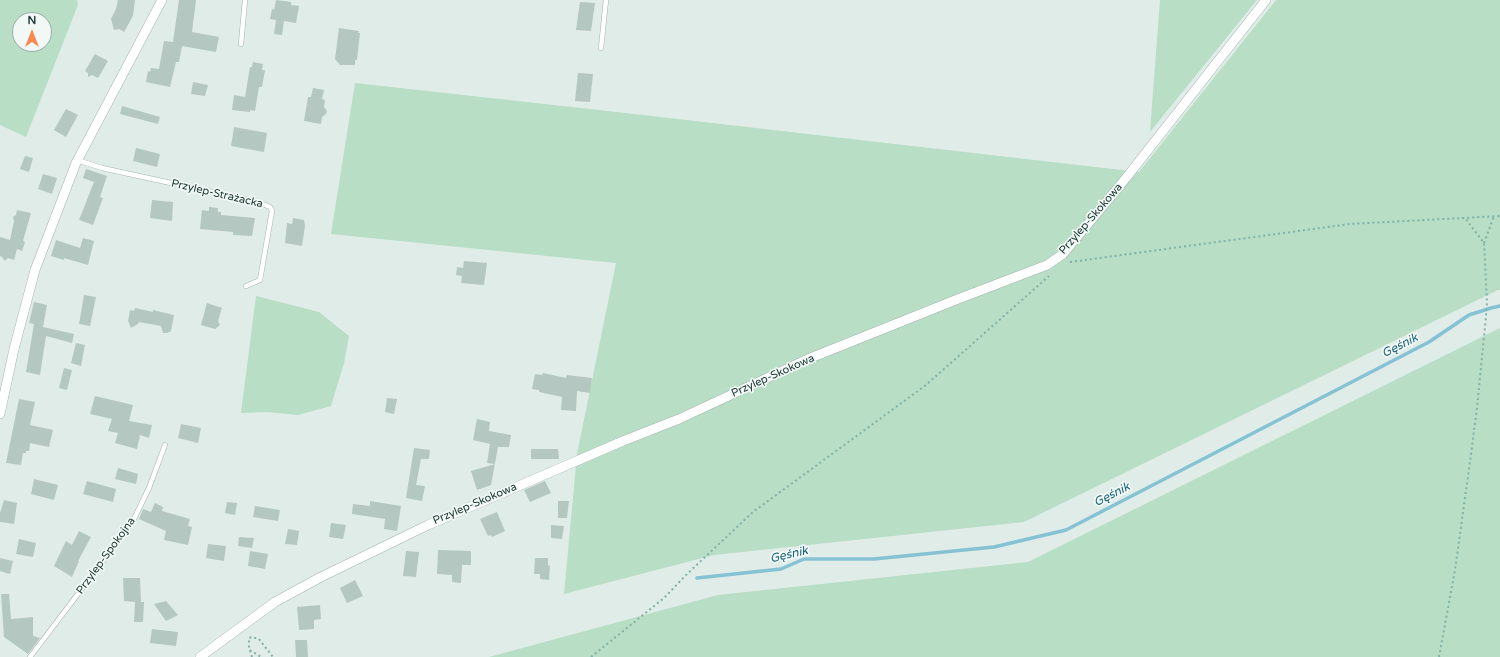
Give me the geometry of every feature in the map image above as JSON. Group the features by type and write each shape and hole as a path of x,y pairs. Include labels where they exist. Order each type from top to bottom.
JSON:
{"street":[{"path":"0,414 14,349 35,270 77,160 162,0"},
{"name":"Przylep-Skokowa","path":"200,657 275,602 321,577 428,525 623,441 679,419 808,359 1047,265 1063,254 1126,178 1266,0"}],"lane":[{"path":"241,44 246,0"},
{"path":"601,48 606,0"},
{"name":"Przylep-Strażacka","path":"77,160 102,168 258,202 270,207 272,211 260,280 246,286"},
{"name":"Przylep-Spokojna","path":"30,657 132,523 149,488 165,445"}],"path":[{"path":"1439,657 1455,570 1478,408 1480,365 1487,302 1484,243 1494,216"},
{"path":"1064,263 1350,224 1500,216"},
{"path":"1465,218 1484,243"},
{"path":"591,657 664,598 687,574 753,512 926,385 1052,273"},
{"path":"252,657 249,649 249,638 255,637 265,645 273,657"},
{"path":"249,649 261,657"}],"green space":[{"path":"0,0 77,0 78,5 26,137 0,125"},
{"path":"1160,0 1257,0 1150,132"},
{"path":"1276,0 1500,0 1500,290 1024,522 714,555 564,594 577,454 616,263 331,234 355,83 1139,172"},
{"path":"256,296 319,312 349,336 344,363 331,406 298,415 267,412 241,413"},
{"path":"1500,328 1500,657 489,657 718,595 1028,562"}],"building":[{"path":"118,0 135,0 133,16 124,32 119,29 114,30 111,19 116,9"},
{"path":"179,0 196,0 192,32 219,37 216,52 182,46 179,62 176,62 170,87 146,82 148,71 150,72 151,68 159,69 164,41 173,42"},
{"path":"276,0 291,2 291,5 299,6 296,23 284,21 282,35 274,34 276,20 270,19"},
{"path":"580,2 595,3 591,31 576,30"},
{"path":"339,28 359,31 358,33 360,33 357,60 355,60 355,65 340,65 335,59"},
{"path":"95,54 108,61 98,78 92,75 88,77 88,73 85,71"},
{"path":"253,62 263,64 262,70 265,70 262,87 259,87 255,111 250,110 250,112 232,110 234,95 245,97 250,67 252,67"},
{"path":"578,73 593,74 590,102 575,101"},
{"path":"193,82 208,85 205,96 191,94"},
{"path":"313,88 324,90 322,99 325,100 324,107 327,111 322,117 321,124 304,121 308,97 311,97"},
{"path":"122,106 160,117 158,124 120,114"},
{"path":"66,109 78,115 66,137 54,130"},
{"path":"234,127 267,133 264,152 231,146"},
{"path":"136,148 160,154 157,167 133,161"},
{"path":"25,156 33,158 29,172 20,169"},
{"path":"86,169 107,176 100,197 103,198 93,225 79,220 94,182 83,178"},
{"path":"43,174 57,178 52,194 38,189"},
{"path":"152,200 173,202 172,221 150,218"},
{"path":"209,207 218,208 218,212 221,212 221,215 255,218 252,236 233,235 233,232 200,229 202,210 209,211"},
{"path":"17,210 31,213 23,241 25,242 22,251 17,249 14,260 8,258 5,261 0,256 0,237 10,240 14,221 13,217 16,215"},
{"path":"293,218 304,220 305,226 302,246 285,243 287,223 292,224"},
{"path":"83,238 94,241 88,265 51,256 56,240 80,248"},
{"path":"464,261 487,263 484,285 461,283 462,276 456,275 457,267 463,268"},
{"path":"84,295 96,297 90,326 79,324"},
{"path":"34,302 47,305 43,327 74,334 72,343 46,336 40,375 26,372 34,324 29,323"},
{"path":"207,303 222,308 218,321 220,325 215,329 201,325"},
{"path":"135,308 153,312 153,310 174,315 171,331 163,333 161,326 139,322 131,328 128,321 130,310 134,311"},
{"path":"76,343 85,345 81,366 71,363"},
{"path":"64,368 72,370 67,390 59,388"},
{"path":"543,373 566,378 567,375 592,378 590,393 577,391 576,411 561,410 562,397 532,389 535,374 542,375"},
{"path":"95,396 133,405 129,421 152,425 149,438 140,435 137,449 115,443 118,433 108,431 112,419 90,414"},
{"path":"387,398 397,399 394,414 385,412"},
{"path":"19,399 35,402 30,425 53,430 49,447 30,443 29,451 23,453 21,465 6,463"},
{"path":"477,419 490,422 489,431 511,435 509,447 498,447 495,464 487,463 490,444 473,440"},
{"path":"181,424 201,428 198,443 178,438"},
{"path":"414,448 430,450 429,459 421,459 416,485 425,486 422,501 406,498"},
{"path":"531,449 558,449 559,459 531,459"},
{"path":"495,464 491,485 477,490 471,471"},
{"path":"118,468 138,474 136,484 115,479"},
{"path":"34,479 58,485 54,500 31,494"},
{"path":"87,481 116,489 113,502 83,494"},
{"path":"545,481 551,493 530,502 524,490"},
{"path":"4,500 17,503 14,524 0,522 0,513"},
{"path":"370,501 401,506 397,531 384,529 385,519 352,514 353,504 370,506"},
{"path":"558,501 569,501 567,518 558,518"},
{"path":"227,502 237,503 235,515 225,513"},
{"path":"155,503 163,507 162,511 190,519 188,526 192,527 188,545 164,540 166,531 139,519 143,509 151,512"},
{"path":"255,506 280,510 278,521 253,517"},
{"path":"497,512 505,531 492,537 491,535 488,536 480,519"},
{"path":"331,523 346,525 343,539 329,537"},
{"path":"551,525 564,526 562,539 551,538"},
{"path":"288,529 299,531 297,545 285,544"},
{"path":"79,531 91,537 78,561 72,577 54,566 66,541 72,545"},
{"path":"239,537 254,538 252,548 238,546"},
{"path":"19,539 36,543 33,557 16,554"},
{"path":"208,544 226,546 224,561 206,558"},
{"path":"438,550 471,551 471,565 462,565 461,583 452,582 452,575 437,574"},
{"path":"250,551 268,554 265,569 248,566"},
{"path":"406,551 419,552 416,577 403,576"},
{"path":"0,558 13,561 10,574 0,571"},
{"path":"535,558 548,558 548,566 550,565 549,580 540,579 540,574 534,574"},
{"path":"123,578 140,578 141,602 144,602 143,622 134,622 135,602 124,601"},
{"path":"355,580 363,596 347,603 340,588"},
{"path":"1,594 9,594 11,619 33,617 33,636 40,638 28,654 4,637"},
{"path":"166,601 178,615 166,621 154,604"},
{"path":"320,605 321,619 314,620 314,629 299,630 297,607"},
{"path":"152,629 178,632 176,646 150,643"},
{"path":"295,640 307,640 308,657 296,657"}],"waterway":[{"name":"Gęśnik","path":"697,578 781,569 804,559 874,559 994,547 1066,530 1429,342 1469,315 1500,306"}]}
